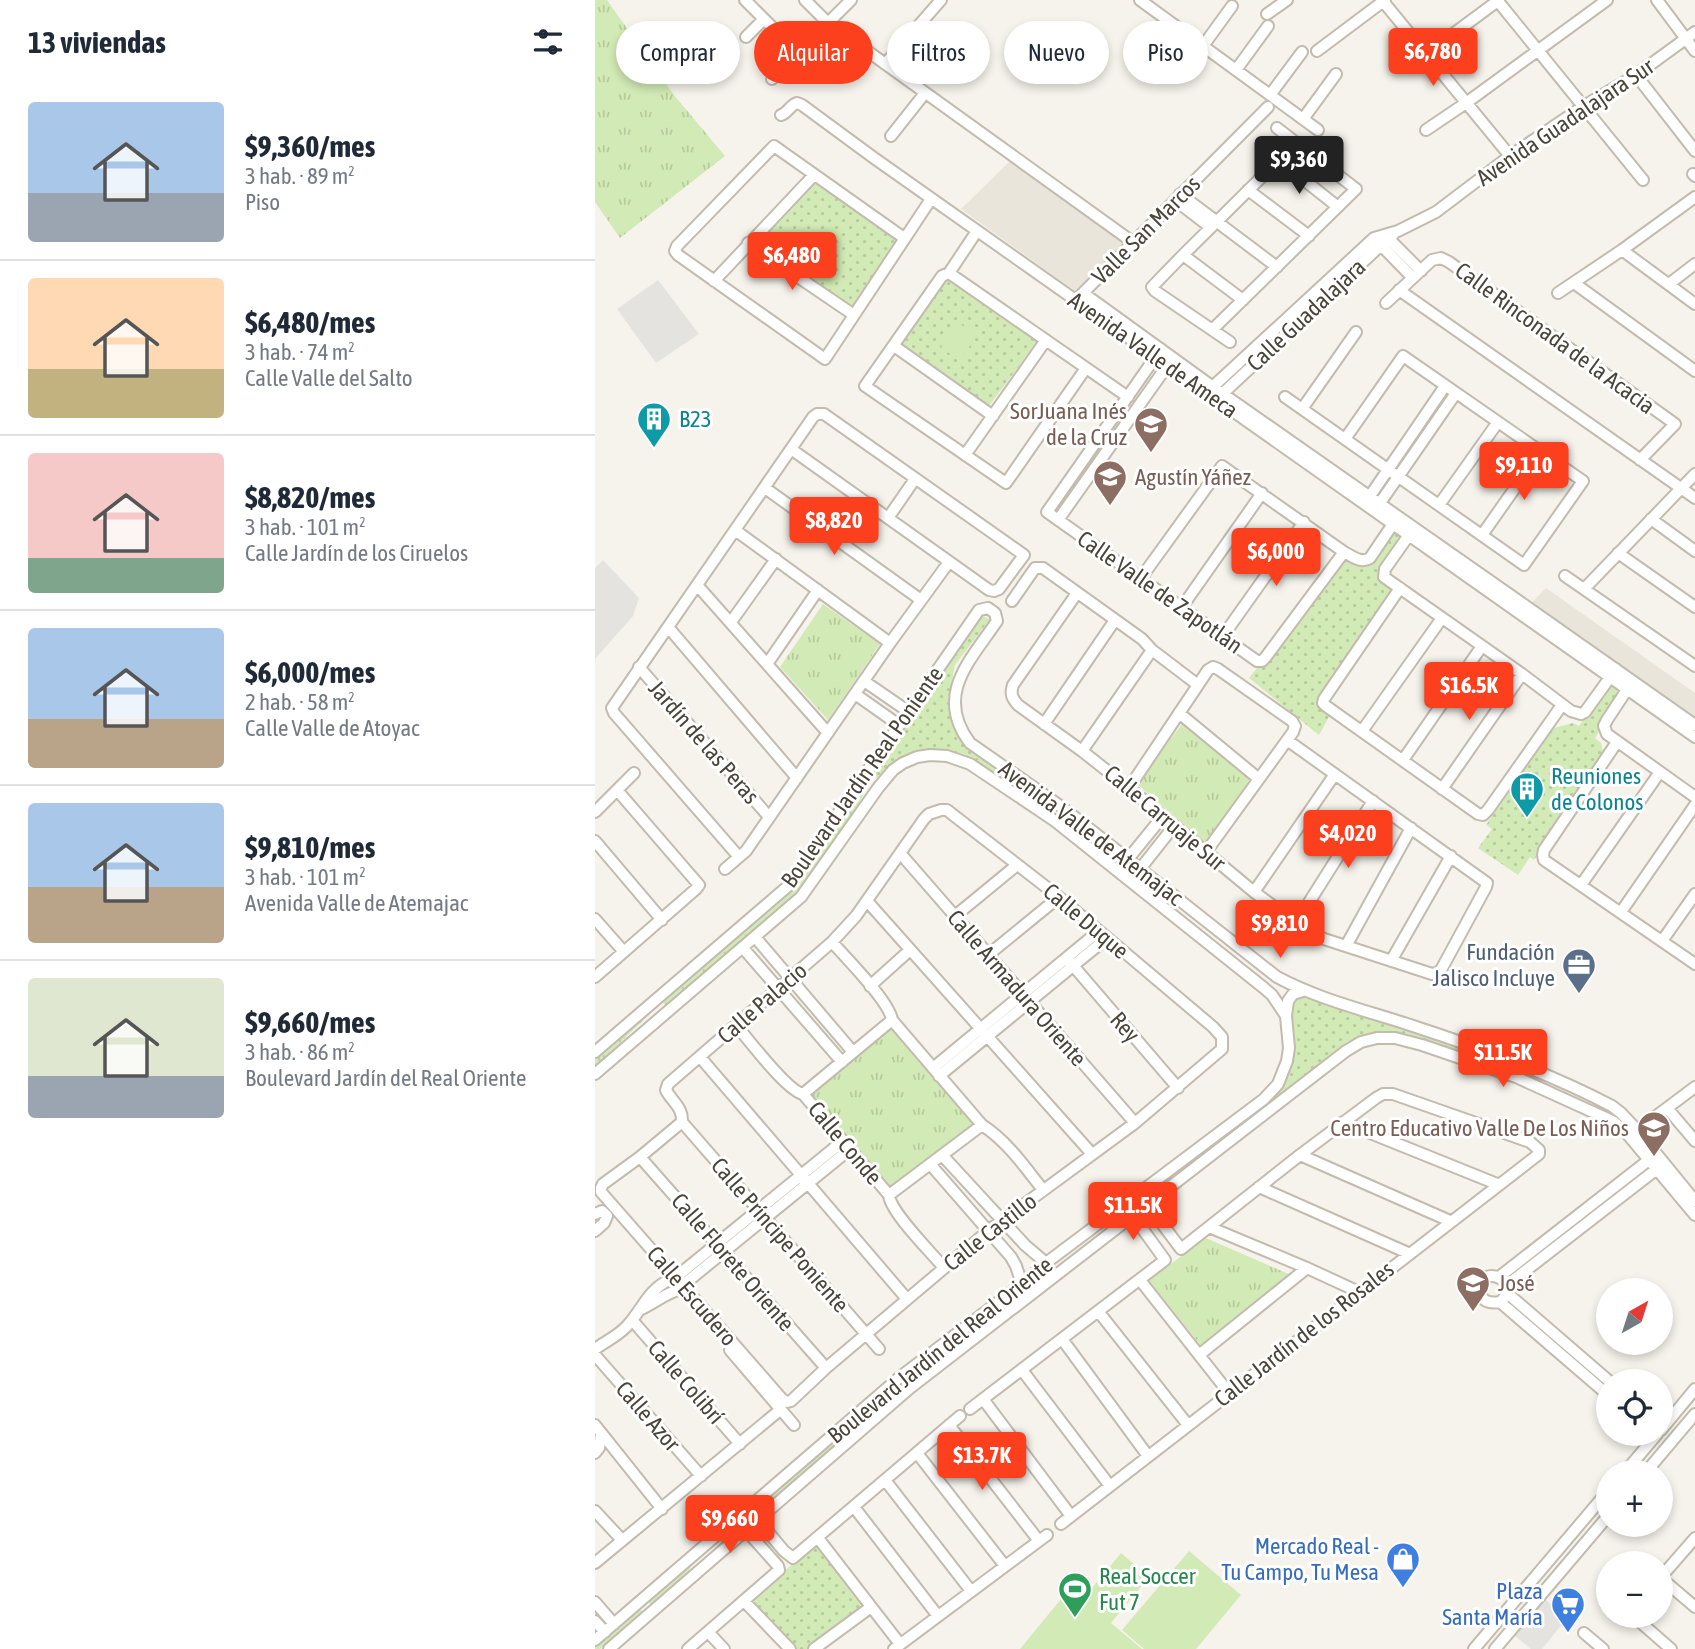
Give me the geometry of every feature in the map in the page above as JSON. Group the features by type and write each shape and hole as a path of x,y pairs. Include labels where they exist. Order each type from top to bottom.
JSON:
{"street":[{"path":"744,0 764,19 746,37"},
{"path":"805,0 826,21"},
{"path":"830,21 851,0"},
{"path":"885,64 941,0"},
{"path":"1140,0 1168,21"},
{"path":"1150,8 1161,0"},
{"path":"1236,70 1267,20 1287,0"},
{"path":"1317,51 1383,0 1510,156"},
{"path":"1426,54 1498,0 1643,180"},
{"path":"1426,130 1607,0"},
{"path":"1657,0 1690,36 1695,51"},
{"path":"1208,39 1232,6"},
{"name":"Avenida Guadalajara Sur","path":"1436,212 1510,156 1636,75 1690,36"},
{"path":"1208,50 1318,130"},
{"path":"1270,95 1302,52"},
{"path":"873,55 1133,243"},
{"path":"1303,119 1336,74"},
{"path":"1636,75 1695,151"},
{"path":"891,136 925,93"},
{"name":"Avenida Valle de Ameca","path":"781,115 792,105 797,103 802,106 977,231 1080,297 1393,524 1630,685 1695,737"},
{"name":"Valle San Marcos","path":"1080,297 1268,107"},
{"path":"1213,329 1356,189 1277,128"},
{"path":"1230,342 1152,287 1296,143"},
{"path":"904,239 774,146 675,251 678,256 825,359 931,199"},
{"path":"1279,160 1338,207"},
{"path":"714,281 814,175"},
{"path":"1248,190 1308,236"},
{"path":"1177,197 1277,267"},
{"path":"1558,293 1695,197"},
{"name":"Calle Guadalajara","path":"1215,393 1382,239 1436,212"},
{"path":"977,231 865,386 1006,483 1086,368"},
{"path":"1382,239 1417,274 1386,303"},
{"path":"748,243 854,315"},
{"path":"1622,250 1695,304"},
{"path":"1183,255 1243,300"},
{"name":"Calle Rinconada de la Acacia","path":"1417,274 1433,260 1441,258 1448,262 1675,424 1640,460"},
{"path":"1669,284 1695,264"},
{"path":"949,272 1128,397"},
{"path":"1574,283 1695,370"},
{"path":"1399,290 1695,498"},
{"path":"1302,409 1356,332"},
{"path":"965,455 1046,340"},
{"path":"894,346 993,416"},
{"path":"1158,353 1047,512 1058,520 1170,361"},
{"path":"1285,397 1524,565 1583,481 1403,356 1345,439"},
{"path":"1370,496 1445,386"},
{"path":"1215,393 1380,503 1530,615"},
{"path":"1380,503 1456,393"},
{"path":"740,857 612,708 614,703 736,530 791,449 813,418 817,414 824,414 1024,555 1003,585 994,591 989,590 791,449"},
{"path":"1439,505 1498,422"},
{"path":"1482,535 1541,452"},
{"path":"1141,578 1222,466 1344,552 1361,561 1370,558 1393,524"},
{"path":"1584,589 1695,474"},
{"path":"888,518 915,479"},
{"path":"765,488 921,600"},
{"path":"1182,607 1262,493"},
{"path":"1651,519 1695,551"},
{"name":"Calle Valle de Zapotlán","path":"1058,520 1257,661 1262,661 1344,552"},
{"path":"1223,636 1304,522"},
{"path":"736,530 890,643"},
{"path":"1409,535 1383,574 1384,577 1562,705 1577,713 1585,712 1613,673"},
{"path":"1618,553 1695,607"},
{"path":"731,622 776,559"},
{"path":"725,869 746,851 949,562"},
{"path":"1012,601 1035,568 1043,568 1142,639 1152,650 1198,685"},
{"path":"1565,576 1695,666"},
{"path":"697,584 828,733"},
{"path":"1400,588 1323,703 1442,789 1483,816 1562,705"},
{"path":"767,664 818,590"},
{"name":"Calle Carruaje Sur","path":"1077,593 1013,685 1013,700 1129,788 1254,892 1296,923 1321,938 1432,974 1438,973 1487,883 1451,856"},
{"name":"Boulevard Jardín Real Poniente","path":"595,1052 787,887 979,610 992,610"},
{"name":"Avenida Valle de Atemajac","path":"992,610 997,621 961,673 954,698 958,720 971,743 1063,808 1277,977 1303,991 1521,1064 1621,1113 1695,1215"},
{"path":"1362,731 1442,618"},
{"path":"1044,724 1115,620"},
{"path":"668,627 797,778"},
{"path":"1403,760 1482,646"},
{"path":"1082,751 1152,650"},
{"name":"Jardín de las Peras","path":"639,667 769,817"},
{"path":"1129,788 1208,670 1213,667 1292,721 1295,726 1287,740 1206,852"},
{"path":"1442,789 1522,674"},
{"path":"864,681 909,712"},
{"path":"1630,685 1604,726 1607,734 1695,797"},
{"name":"Avenida Valle de Ameca","path":"1630,685 1695,725"},
{"path":"855,694 899,726"},
{"path":"887,717 897,704"},
{"path":"1179,713 1259,779"},
{"path":"1287,740 1451,856 1391,961"},
{"path":"1617,742 1544,850 1544,860 1695,964"},
{"name":"Boulevard Jardín Real Poniente","path":"595,1074 801,897 893,770 917,757 930,755"},
{"name":"Avenida Valle de Atemajac","path":"930,755 947,756 971,764 1055,821 1272,995 1286,1016"},
{"path":"1581,885 1660,772"},
{"path":"595,812 634,773"},
{"path":"1254,892 1335,774"},
{"path":"863,778 878,788"},
{"path":"595,977 699,885 617,790"},
{"path":"1296,923 1373,801"},
{"path":"1622,912 1695,805"},
{"path":"1055,821 1063,808"},
{"name":"Calle Palacio","path":"682,1122 681,1109 667,1093 666,1087 832,942 849,925 929,814 947,810"},
{"name":"Calle Duque","path":"947,810 1059,897 1222,1037"},
{"path":"1128,859 1163,816"},
{"path":"1140,869 1174,825"},
{"path":"1346,946 1411,828"},
{"path":"595,841 661,920"},
{"path":"1142,842 1154,851"},
{"name":"Calle Armadura Oriente","path":"900,853 1135,1123"},
{"path":"955,916 1017,865"},
{"path":"1662,941 1695,894"},
{"path":"988,955 1059,897"},
{"path":"867,901 1092,1154"},
{"path":"595,919 624,952"},
{"path":"936,1072 1103,935"},
{"path":"755,937 853,1052"},
{"path":"832,942 884,1002 892,1020 936,1072 982,1125 1011,1150 1043,1190"},
{"path":"743,948 842,1062"},
{"path":"870,986 910,950"},
{"path":"755,962 767,952"},
{"path":"1238,968 1249,956"},
{"name":"Rey","path":"1070,962 1178,1087"},
{"path":"1286,1016 1288,1001 1293,994 1303,991"},
{"path":"651,1003 662,1017"},
{"name":"Boulevard Jardín del Real Oriente","path":"595,1640 900,1377 1264,1099 1278,1084 1284,1072 1289,1048 1286,1016"},
{"path":"803,1094 892,1020"},
{"name":"Calle Conde","path":"736,1025 785,1082 803,1094 889,1195 889,1202 899,1216 944,1268"},
{"name":"Calle Castillo","path":"595,1563 791,1401 825,1368 1002,1219 1135,1123 1178,1087 1222,1049 1222,1037"},
{"name":"Avenida Valle de Atemajac","path":"1377,1038 1395,1038 1422,1045 1516,1077 1633,1133"},
{"name":"Boulevard Jardín del Real Oriente","path":"608,1649 900,1396 1346,1051 1361,1042 1377,1038"},
{"path":"1473,1062 1478,1049"},
{"path":"700,1057 907,1300"},
{"path":"1633,1133 1695,1087"},
{"name":"Calle Jardín de los Rosales","path":"1061,1524 1539,1154 1539,1150 1529,1142 1393,1094 1383,1094 1343,1122"},
{"path":"1587,1109 1593,1097"},
{"path":"1667,1108 1695,1142"},
{"path":"640,1157 682,1122"},
{"name":"Calle Príncipe Poniente","path":"682,1122 879,1349"},
{"path":"1148,1205 1181,1249 1343,1122 1497,1184"},
{"path":"889,1195 982,1125"},
{"path":"1214,1137 1222,1148"},
{"path":"595,1349 618,1335 658,1286 666,1281 680,1284 846,1145"},
{"path":"942,1155 1033,1252 1047,1263"},
{"path":"1300,1155 1450,1221"},
{"name":"Calle Escudero","path":"640,1157 603,1184 601,1192 783,1406 794,1425"},
{"name":"Calle Florete Oriente","path":"640,1157 825,1368"},
{"path":"1503,1289 1657,1162"},
{"name":"Avenida Valle de Atemajac","path":"1657,1162 1695,1201"},
{"path":"930,1164 1011,1256 1021,1284"},
{"path":"1259,1187 1408,1254"},
{"path":"970,1409 1165,1261 1125,1205"},
{"path":"595,1214 602,1211 607,1216 595,1231"},
{"path":"1144,1231 1159,1219"},
{"path":"1209,1227 1359,1292"},
{"path":"1016,1266 1033,1252"},
{"path":"1199,1355 1307,1268"},
{"path":"1140,1280 1229,1393"},
{"path":"1503,1289 1596,1370"},
{"path":"1503,1289 1596,1383"},
{"path":"1098,1311 1188,1425"},
{"name":"Calle Colibrí","path":"635,1316 740,1444"},
{"path":"1062,1339 1148,1456"},
{"name":"Calle Azor","path":"595,1355 701,1476"},
{"path":"927,1356 936,1368"},
{"path":"1022,1370 1110,1486"},
{"path":"1673,1414 1695,1389"},
{"path":"983,1399 1071,1516"},
{"path":"1673,1440 1695,1414"},
{"path":"758,1520 793,1558 960,1416"},
{"path":"818,1538 871,1606 897,1647 1043,1538 949,1425"},
{"path":"595,1453 599,1448 598,1430"},
{"path":"598,1430 662,1509"},
{"path":"1635,1460 1646,1446"},
{"path":"1656,1460 1668,1446"},
{"path":"918,1452 1005,1566"},
{"path":"885,1480 971,1591"},
{"path":"1474,1649 1596,1505"},
{"path":"854,1507 938,1616"},
{"path":"595,1511 622,1540"},
{"path":"688,1649 779,1570 767,1552 746,1530"},
{"path":"1482,1640 1494,1649 1596,1530"},
{"path":"698,1571 715,1551 716,1545 712,1540"},
{"path":"767,1552 777,1543"},
{"path":"1673,1566 1693,1545"},
{"path":"650,1613 646,1607 647,1601 663,1586 664,1581"},
{"path":"1673,1588 1695,1607"},
{"path":"744,1601 790,1649"},
{"path":"814,1649 871,1606"},
{"path":"597,1612 614,1624"},
{"path":"597,1612 605,1632"},
{"path":"1647,1628 1671,1649"},
{"path":"708,1632 724,1649"},
{"path":"1584,1633 1600,1648"}],"shaded area":[{"path":"1011,160 1124,242 1075,291 961,209"},
{"path":"658,280 699,334 656,363 617,309"},
{"path":"603,560 639,598 633,616 595,659 595,568"},
{"path":"1546,588 1695,693 1695,717 1532,602"},
{"path":"1545,1599 1567,1618 1542,1649 1531,1649 1515,1636"}],"green space":[{"path":"595,0 607,0 622,21 616,21 616,84 666,84 725,156 620,238 595,202"},
{"path":"815,180 900,241 853,311 756,243"},
{"path":"952,279 1038,340 989,406 901,345 945,281"},
{"path":"959,323 977,336 959,361 941,347"},
{"path":"1394,528 1406,536 1383,568 1395,589 1316,701 1330,715 1319,735 1249,678 1345,558 1359,564"},
{"path":"823,604 880,644 828,720 780,667"},
{"path":"981,615 990,619 955,665 948,700 958,735 972,750 1053,804 1049,812 964,754 940,750 914,753 876,778 873,774"},
{"path":"1609,682 1624,692 1595,738 1601,743 1605,761 1534,860 1530,857 1518,875 1478,848 1492,829 1486,825 1550,729 1573,723 1579,726"},
{"path":"1182,724 1250,779 1206,843 1137,784"},
{"path":"860,788 866,790 842,833 799,894 666,1007 662,1001 791,887"},
{"path":"1303,991 1468,1048 1467,1054 1383,1033 1348,1041 1221,1141 1217,1136 1265,1099 1285,1072 1288,1008 1294,995"},
{"path":"644,1012 649,1015 595,1067 595,1055"},
{"path":"891,1028 973,1124 890,1187 811,1095"},
{"path":"1206,1238 1291,1275 1202,1347 1149,1280"},
{"path":"1029,1280 1034,1284 945,1352 942,1351"},
{"path":"920,1367 921,1371 722,1544 718,1540 719,1537"},
{"path":"817,1543 866,1606 808,1649 795,1649 749,1601"},
{"path":"711,1545 714,1546 691,1566 687,1575 651,1606 648,1601"},
{"path":"1189,1551 1241,1595 1196,1649 1144,1649 1122,1630"},
{"name":"Real Soccer Fut 7","path":"1121,1553 1149,1577 1111,1623 1142,1649 1020,1649 1070,1588 1083,1599"},
{"path":"640,1609 643,1612 600,1649 595,1649 595,1647"}],"place":[{"name":"B23","path":"654,449"},
{"name":"SorJuana Inés de la Cruz","path":"1151,454"},
{"name":"Agustín Yáñez","path":"1110,507"},
{"name":"Reuniones de Colonos","path":"1527,819"},
{"name":"Fundación Jalisco Incluye","path":"1579,995"},
{"name":"Centro Educativo Valle De Los Niños","path":"1654,1158"},
{"name":"José","path":"1473,1313"},
{"name":"Mercado Real - Tu Campo, Tu Mesa","path":"1403,1589"},
{"name":"Real Soccer Fut 7","path":"1075,1619"},
{"name":"Plaza Santa María","path":"1568,1634"}]}
